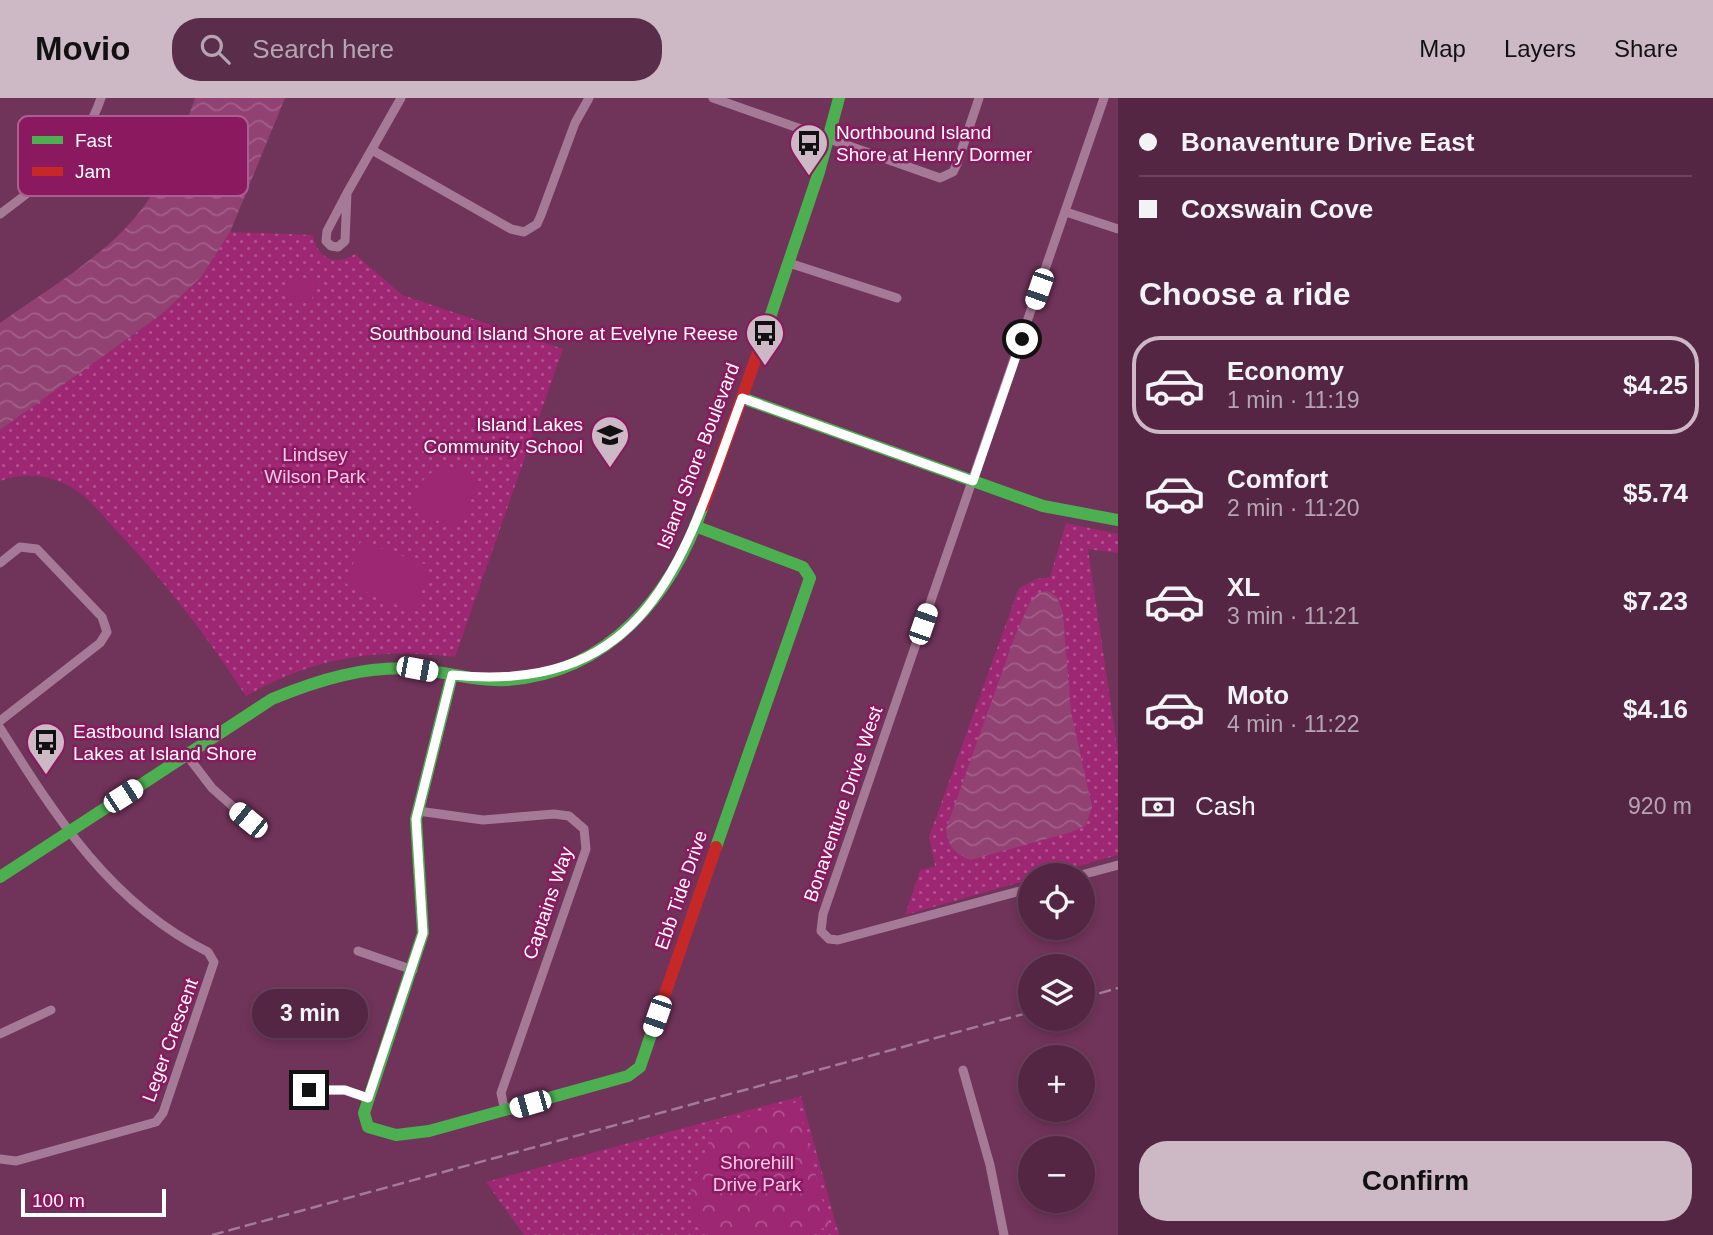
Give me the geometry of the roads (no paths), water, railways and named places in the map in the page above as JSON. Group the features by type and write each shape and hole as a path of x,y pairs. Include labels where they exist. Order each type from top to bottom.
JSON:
{"street":[{"path":"94,116 102,98"},
{"path":"347,193 345,241 338,247 331,246 326,241 327,231 347,193 401,98"},
{"path":"372,150 511,229 524,232 537,224 575,123 589,98"},
{"path":"713,98 934,177 944,177 953,172 979,98"},
{"name":"Island Shore Boulevard","path":"0,877 272,699 333,675 396,668 452,675 519,678 571,663 603,648 631,627 660,595 695,526 831,139 839,98"},
{"path":"973,481 1104,98"},
{"path":"0,214 23,196"},
{"path":"1066,212 1118,229"},
{"path":"789,263 897,298"},
{"path":"742,398 1043,506 1118,520"},
{"name":"Bonaventure Drive West","path":"973,481 823,914 821,932 829,939 838,940 1018,892"},
{"name":"Ebb Tide Drive","path":"368,1098 363,1113 368,1126 384,1133 417,1133 628,1076 640,1066 810,578 803,567 695,526"},
{"path":"0,563 20,547 37,549 102,617 107,632 100,643 0,721"},
{"path":"309,1090 345,1090 368,1098 413,970 423,933 415,828 452,675"},
{"path":"0,728 69,832"},
{"path":"186,754 212,788 248,820"},
{"name":"Captains Way","path":"418,811 483,820 561,815 576,820 586,836 583,858 500,1093 505,1111"},
{"name":"Leger Crescent","path":"0,1159 16,1161 156,1122 163,1113 214,970 214,962 208,952 167,930 135,906 108,880 69,832"},
{"path":"1095,871 1118,865"},
{"path":"358,951 413,970"},
{"path":"0,1034 51,1010"},
{"path":"963,1070 990,1165 1004,1235"}],"water":[{"path":"195,98 285,98 248,188 248,116 188,116"},
{"path":"151,196 245,196 230,232 201,277 162,314 0,430 0,323 82,266 137,216"},
{"path":"1048,591 1057,597 1063,614 1071,712 1092,807 1086,825 1072,832 970,860 953,848 946,829 1015,636 1030,602 1038,593"}],"railway":[{"path":"1095,995 1118,988"},
{"path":"212,1235 1018,1016"}],"place":[{"name":"Northbound Island Shore at Henry Dormer","path":"809,177"},
{"name":"Southbound Island Shore at Evelyne Reese","path":"765,367"},
{"name":"Island Lakes Community School","path":"610,469"},
{"name":"Eastbound Island Lakes at Island Shore","path":"46,776"}],"park label":[{"name":"Lindsey Wilson Park","path":"315,465"},
{"name":"Shorehill Drive Park","path":"757,1173"}]}
